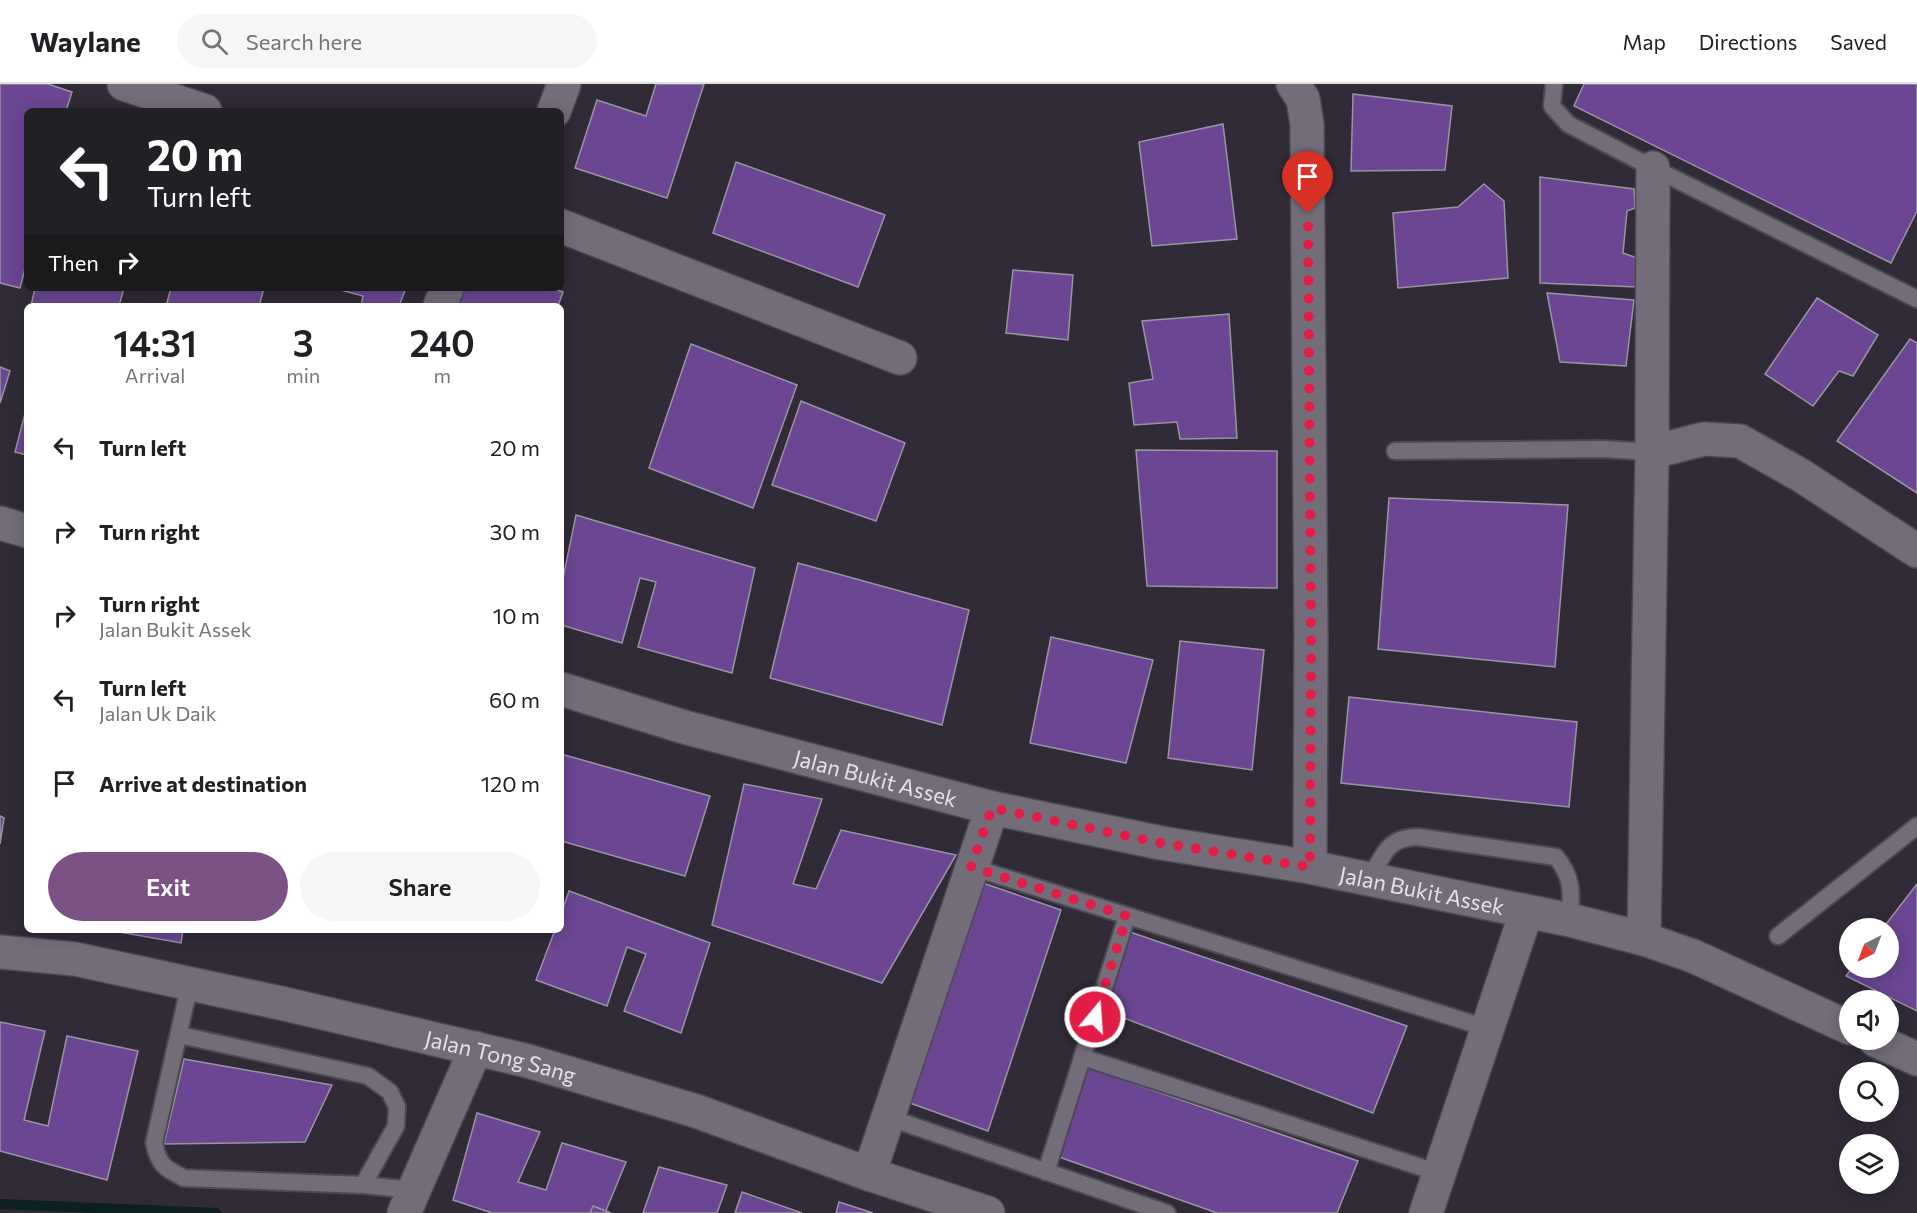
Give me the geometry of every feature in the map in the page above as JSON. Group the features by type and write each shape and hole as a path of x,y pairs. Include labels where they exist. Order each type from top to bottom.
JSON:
{"street":[{"path":"124,84 196,108"},
{"path":"555,108 564,84"},
{"path":"1293,84 1303,99 1307,124 1311,638 1310,867"},
{"path":"1644,939 1652,452 1653,168"},
{"path":"564,227 900,358"},
{"path":"1652,452 1704,439 1740,441 1802,476 1917,551"},
{"path":"0,523 24,530"},
{"name":"Jalan Bukit Assek","path":"564,691 684,728 992,808 1161,843 1310,867 1526,913 1570,920 1644,939 1693,956 1839,1023"},
{"path":"869,1174 992,808"},
{"path":"1426,1213 1526,913"},
{"name":"Jalan Tong Sang","path":"0,952 75,959 190,983 528,1061 696,1111 869,1174 988,1213"},
{"path":"408,1202 476,1048"},
{"path":"1897,1050 1917,1059"}],"lane":[{"path":"1554,84 1552,106 1568,124 1917,298"},
{"path":"1395,451 1603,449 1652,452"},
{"path":"1778,936 1917,826"},
{"path":"1369,880 1387,849 1394,841 1405,837 1556,858 1564,867 1571,882 1570,920"},
{"path":"971,867 1487,1028"},
{"path":"1046,1172 1127,916"},
{"path":"190,983 154,1143 158,1160 167,1170 184,1178 363,1185 408,1202"},
{"path":"180,1035 368,1076 390,1092 397,1107 396,1126 363,1185"},
{"path":"1082,1057 1439,1173"},
{"path":"887,1117 1167,1213"}],"building":[{"path":"0,84 48,84 72,92 67,108 24,108 24,273 20,288 0,283"},
{"path":"656,84 704,84 667,198 575,168 597,100 646,116"},
{"path":"1584,84 1917,84 1917,211 1891,263 1574,106"},
{"path":"1353,94 1452,106 1445,170 1351,171"},
{"path":"1223,124 1237,239 1152,246 1139,142"},
{"path":"736,162 885,215 858,287 713,233"},
{"path":"1540,177 1634,189 1635,208 1627,211 1623,253 1640,259 1637,287 1540,283"},
{"path":"1484,184 1504,201 1508,278 1398,288 1393,213 1458,207"},
{"path":"1013,270 1073,275 1068,340 1006,333"},
{"path":"34,291 123,291 120,303 32,303"},
{"path":"170,291 263,291 260,303 167,303"},
{"path":"344,291 405,291 400,303 362,303 363,296"},
{"path":"450,291 563,292 559,303 445,303"},
{"path":"1547,293 1634,300 1626,366 1560,362"},
{"path":"1817,298 1878,335 1853,376 1839,371 1813,406 1765,374"},
{"path":"1229,314 1237,438 1180,439 1177,422 1134,425 1129,383 1153,379 1142,321"},
{"path":"1910,339 1917,343 1917,493 1837,441"},
{"path":"691,344 797,385 753,508 649,468"},
{"path":"0,367 10,371 0,403"},
{"path":"801,401 905,443 876,521 772,485"},
{"path":"24,418 24,454 15,452"},
{"path":"1136,450 1277,451 1277,588 1147,586"},
{"path":"1389,498 1568,505 1555,667 1378,649"},
{"path":"576,515 755,568 732,673 638,647 656,582 640,578 622,643 564,626 564,573"},
{"path":"798,563 969,610 942,725 770,678"},
{"path":"1051,637 1153,660 1126,763 1030,743"},
{"path":"1180,641 1264,650 1252,770 1168,758"},
{"path":"1349,697 1577,722 1569,807 1341,783"},
{"path":"564,755 710,796 685,876 564,842"},
{"path":"744,784 822,799 793,884 816,889 841,830 956,855 882,983 712,925"},
{"path":"0,816 4,818 0,844"},
{"path":"980,882 1061,910 988,1131 907,1102"},
{"path":"1917,884 1917,1011 1899,1002 1899,990 1874,990 1850,978 1899,978 1899,918 1891,918"},
{"path":"569,891 710,943 681,1033 624,1011 646,954 627,947 607,1006 536,980 554,933 564,933 564,905"},
{"path":"1124,930 1407,1026 1373,1113 1095,1007"},
{"path":"125,933 183,933 181,943"},
{"path":"0,1022 45,1031 24,1120 48,1126 67,1036 138,1051 107,1180 0,1151"},
{"path":"184,1059 332,1085 305,1142 164,1144"},
{"path":"1077,1064 1358,1161 1337,1213 1217,1213 1045,1152"},
{"path":"477,1113 540,1132 518,1182 546,1190 562,1143 626,1162 605,1213 492,1213 453,1200"},
{"path":"659,1167 727,1185 717,1213 643,1213"},
{"path":"742,1192 802,1213 735,1213"},
{"path":"839,1202 873,1213 836,1213"},
{"path":"593,1206 611,1213 590,1213"}],"waterway":[{"path":"0,1204 216,1213"}],"route":[{"path":"1095,1017 1127,916 971,867 992,808 1161,843 1310,867 1308,213"}]}
